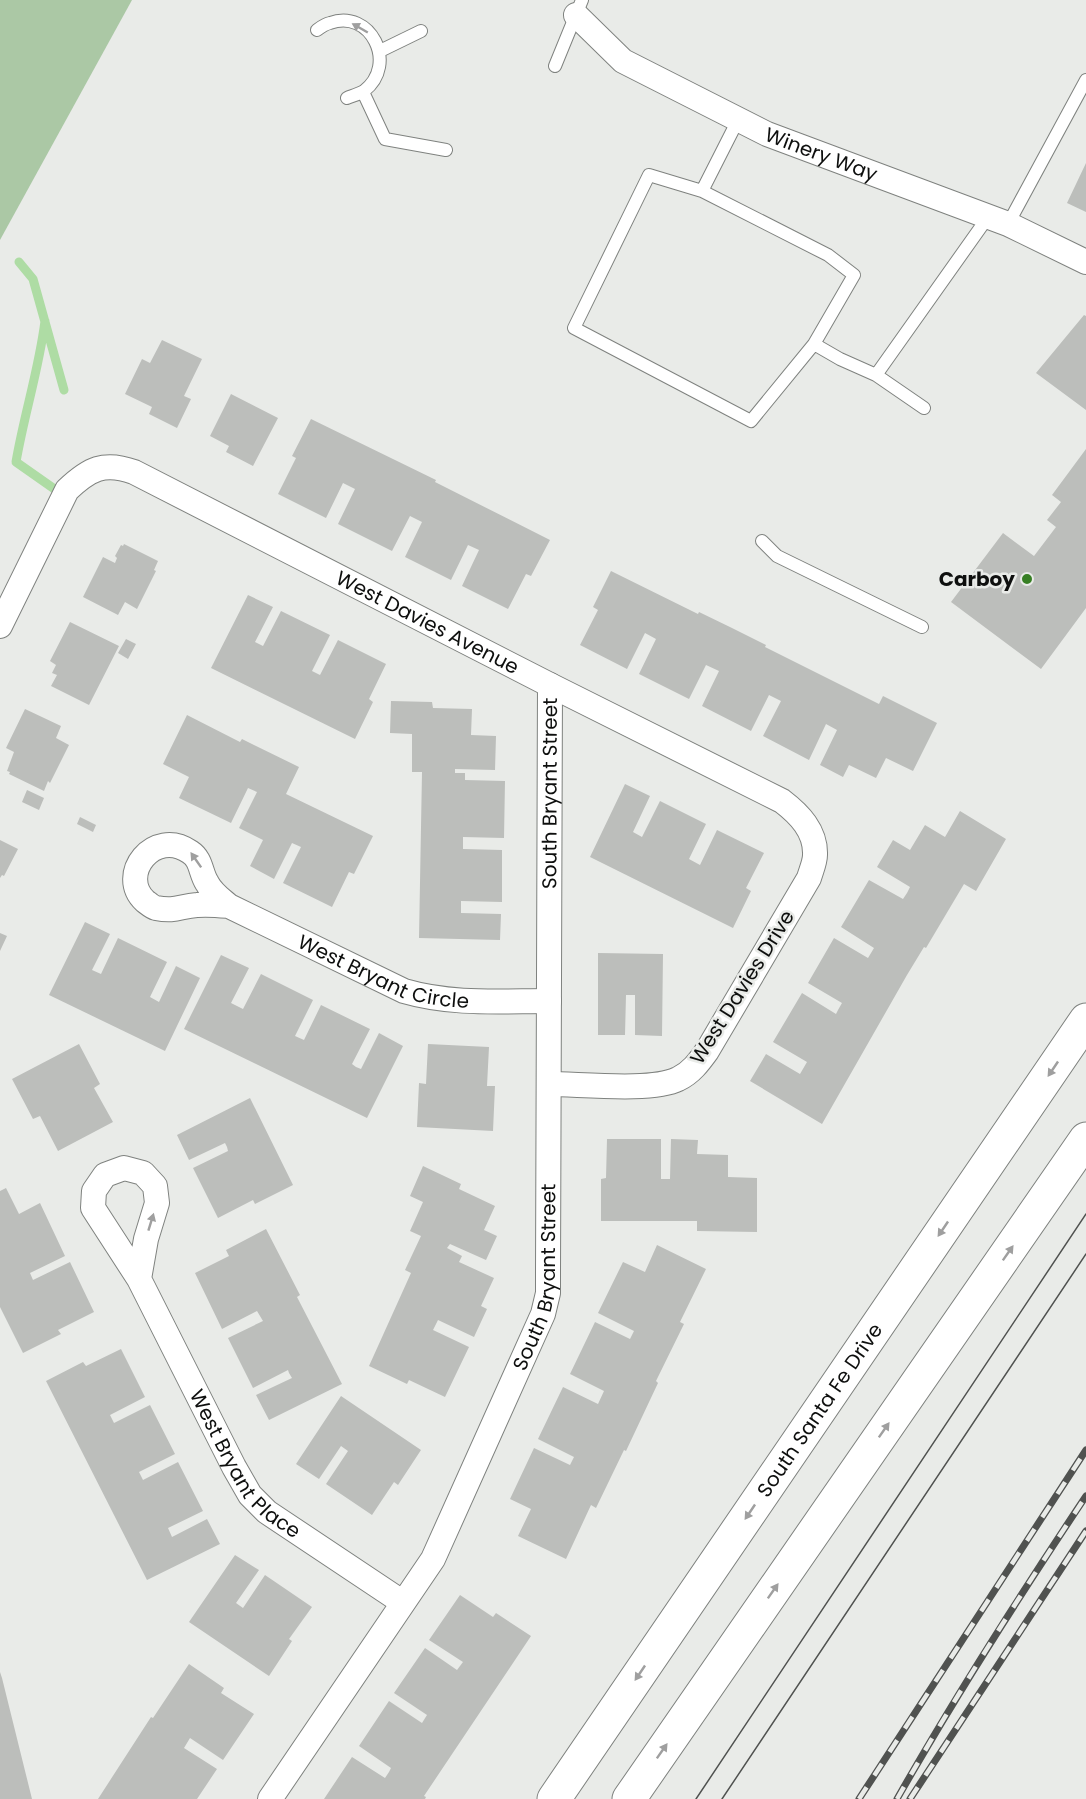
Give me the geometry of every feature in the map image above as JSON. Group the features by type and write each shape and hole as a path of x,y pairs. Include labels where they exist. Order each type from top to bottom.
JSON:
{"highway":[{"name":"South Santa Fe Drive","path":"554,1799 1086,1020"},
{"path":"629,1799 1086,1139"}],"street":[{"name":"Winery Way","path":"579,8 623,61 738,120 767,134 998,220 1086,262"},
{"name":"West Davies Avenue","path":"0,626 68,490 82,475 95,469 122,468 134,472 550,686 782,801 799,814 812,835"},
{"name":"South Bryant Street","path":"270,1799 433,1559 543,1314 548,1283 550,686"},
{"name":"West Davies Drive","path":"549,1084 654,1086 677,1080 695,1067 708,1051 809,878 815,856 812,835"},
{"name":"West Bryant Circle","path":"229,906 404,991 428,998 453,1001 549,1001"},
{"name":"West Bryant Place","path":"139,1279 250,1495 267,1512 402,1602"}],"lane":[{"path":"555,66 579,8"},
{"path":"317,30 331,22 347,21 362,26 373,37 380,51 380,67 374,81 363,92 347,98"},
{"path":"380,51 421,31"},
{"path":"876,375 998,220 1086,80"},
{"path":"363,92 385,139 446,150"},
{"path":"702,191 738,120"},
{"path":"649,176 702,191 828,255 854,275 814,344 751,421 574,327 649,176"},
{"path":"814,344 876,375 924,408"},
{"path":"762,541 777,556 922,627"}],"green space":[{"path":"0,0 132,0 0,240"}],"building":[{"path":"1086,163 1086,212 1067,203"},
{"path":"1084,315 1086,316 1086,410 1036,373"},
{"path":"162,340 202,359 184,396 191,399 177,428 149,414 152,407 125,394 142,359 150,363"},
{"path":"231,394 278,418 253,466 226,452 229,446 210,436"},
{"path":"311,419 436,480 435,482 550,540 531,576 526,574 508,609 462,586 479,550 468,545 451,580 405,557 422,522 410,516 392,551 338,524 355,489 343,483 326,518 278,494 296,458 292,456"},
{"name":"Carboy","path":"1086,449 1086,608 1041,669 951,602 1003,533 1034,556 1056,527 1047,520 1061,502 1052,495"},
{"path":"124,544 158,561 154,570 156,571 137,609 125,602 118,615 83,597 103,557 115,563 117,558 115,556"},
{"path":"611,571 698,614 699,612 732,628 879,704 883,696 937,723 913,771 886,758 876,778 849,765 843,777 820,765 837,730 826,724 809,760 763,736 781,701 769,695 751,731 702,706 719,671 706,665 689,699 639,674 656,639 645,633 627,669 580,645 598,610 593,607"},
{"path":"248,595 273,607 255,642 263,646 281,611 330,635 312,671 320,675 338,640 386,664 369,699 373,702 355,739 211,668"},
{"path":"70,622 119,646 89,705 51,686 57,675 52,673 56,665 50,661"},
{"path":"126,639 136,644 128,659 118,653"},
{"path":"391,701 432,702 433,708 472,709 471,735 496,736 495,770 455,769 455,773 465,773 465,780 505,781 504,838 463,837 463,849 502,850 502,902 461,901 461,913 501,914 500,940 419,938 422,772 412,772 412,734 390,733"},
{"path":"25,709 61,726 56,738 69,745 44,791 7,771 14,752 6,748"},
{"path":"187,715 240,742 242,739 299,767 286,794 373,836 354,874 349,872 332,907 283,883 301,847 292,843 274,879 250,866 263,840 239,828 257,792 248,788 231,823 179,798 189,777 163,764"},
{"path":"625,784 650,796 633,832 642,837 660,801 706,824 689,859 700,865 717,830 764,853 746,888 751,891 733,928 590,857"},
{"path":"27,790 44,798 39,810 22,802"},
{"path":"960,811 1006,839 976,891 964,884 907,975 822,1124 750,1081 766,1054 800,1074 807,1062 773,1042 802,993 836,1014 842,1003 808,983 834,938 868,958 874,948 841,927 869,880 903,899 907,893 910,887 877,867 893,840 910,850 925,825 945,837"},
{"path":"80,817 96,825 93,832 77,824"},
{"path":"0,840 18,849 4,876 0,878"},
{"path":"85,922 110,934 92,970 101,974 118,938 167,962 150,997 159,1002 176,966 200,978 165,1051 49,995"},
{"path":"0,933 7,936 0,951"},
{"path":"598,953 663,954 662,1036 635,1035 635,995 626,995 625,1035 598,1035"},
{"path":"221,955 249,968 231,1003 243,1009 261,974 313,1000 295,1036 304,1040 321,1005 370,1029 352,1064 356,1067 361,1069 379,1033 403,1046 367,1118 184,1029"},
{"path":"79,1044 100,1084 94,1088 113,1122 58,1151 40,1116 33,1119 12,1079"},
{"path":"428,1044 489,1047 487,1086 495,1086 493,1131 417,1127 419,1083 426,1084"},
{"path":"250,1098 293,1185 255,1204 253,1200 218,1218 193,1168 228,1151 227,1147 225,1143 189,1160 177,1135"},
{"path":"607,1139 661,1139 661,1179 670,1179 671,1139 698,1140 697,1154 728,1155 728,1177 757,1178 757,1232 697,1231 697,1221 601,1221 601,1179 606,1178"},
{"path":"423,1166 461,1184 459,1189 495,1206 484,1230 497,1236 486,1260 450,1244 447,1248 462,1256 459,1262 494,1278 481,1306 487,1309 474,1337 438,1320 433,1330 469,1347 445,1397 409,1380 407,1384 369,1366 411,1273 405,1270 421,1236 410,1231 423,1202 410,1196"},
{"path":"6,1188 19,1214 40,1203 65,1256 30,1273 33,1280 70,1262 94,1312 58,1330 61,1334 23,1353 0,1307 0,1191"},
{"path":"266,1229 300,1295 297,1297 342,1384 269,1420 256,1395 292,1378 288,1370 253,1388 228,1338 263,1321 257,1311 222,1329 195,1273 229,1256 226,1250"},
{"path":"657,1245 706,1269 680,1322 684,1324 626,1451 624,1450 596,1508 591,1505 566,1559 518,1536 531,1509 510,1499 534,1448 570,1465 574,1457 538,1439 563,1387 598,1404 604,1391 570,1374 595,1322 630,1339 634,1331 598,1313 623,1262 645,1272"},
{"path":"121,1349 145,1397 110,1415 114,1423 150,1405 175,1454 139,1472 143,1480 178,1462 203,1511 168,1528 172,1537 207,1519 220,1544 147,1580 46,1381 83,1362 86,1366"},
{"path":"341,1396 421,1450 398,1485 394,1482 372,1515 326,1484 348,1451 341,1446 319,1479 296,1464"},
{"path":"235,1555 259,1570 236,1603 243,1608 265,1575 312,1607 289,1639 292,1641 269,1676 189,1622"},
{"path":"460,1595 493,1617 496,1613 531,1636 424,1796 425,1799 324,1799 352,1757 385,1778 389,1772 391,1768 359,1746 389,1701 422,1723 427,1715 394,1693 425,1648 457,1670 463,1662 429,1640"},
{"path":"189,1664 224,1688 221,1693 254,1714 223,1760 190,1738 184,1748 217,1769 197,1799 98,1799 151,1717 153,1718"},
{"path":"0,1672 2,1678 32,1799 0,1799"}],"waterway":[{"path":"19,262 33,279 64,390"},
{"path":"45,321 16,462 63,495"}],"tram line":[{"path":"696,1799 1086,1214"},
{"path":"722,1799 1086,1254"}],"railway":[{"path":"859,1799 1086,1450"},
{"path":"897,1799 989,1646 1086,1496"},
{"path":"910,1799 1086,1531"}],"place":[{"name":"Carboy","path":"1027,579"}]}
